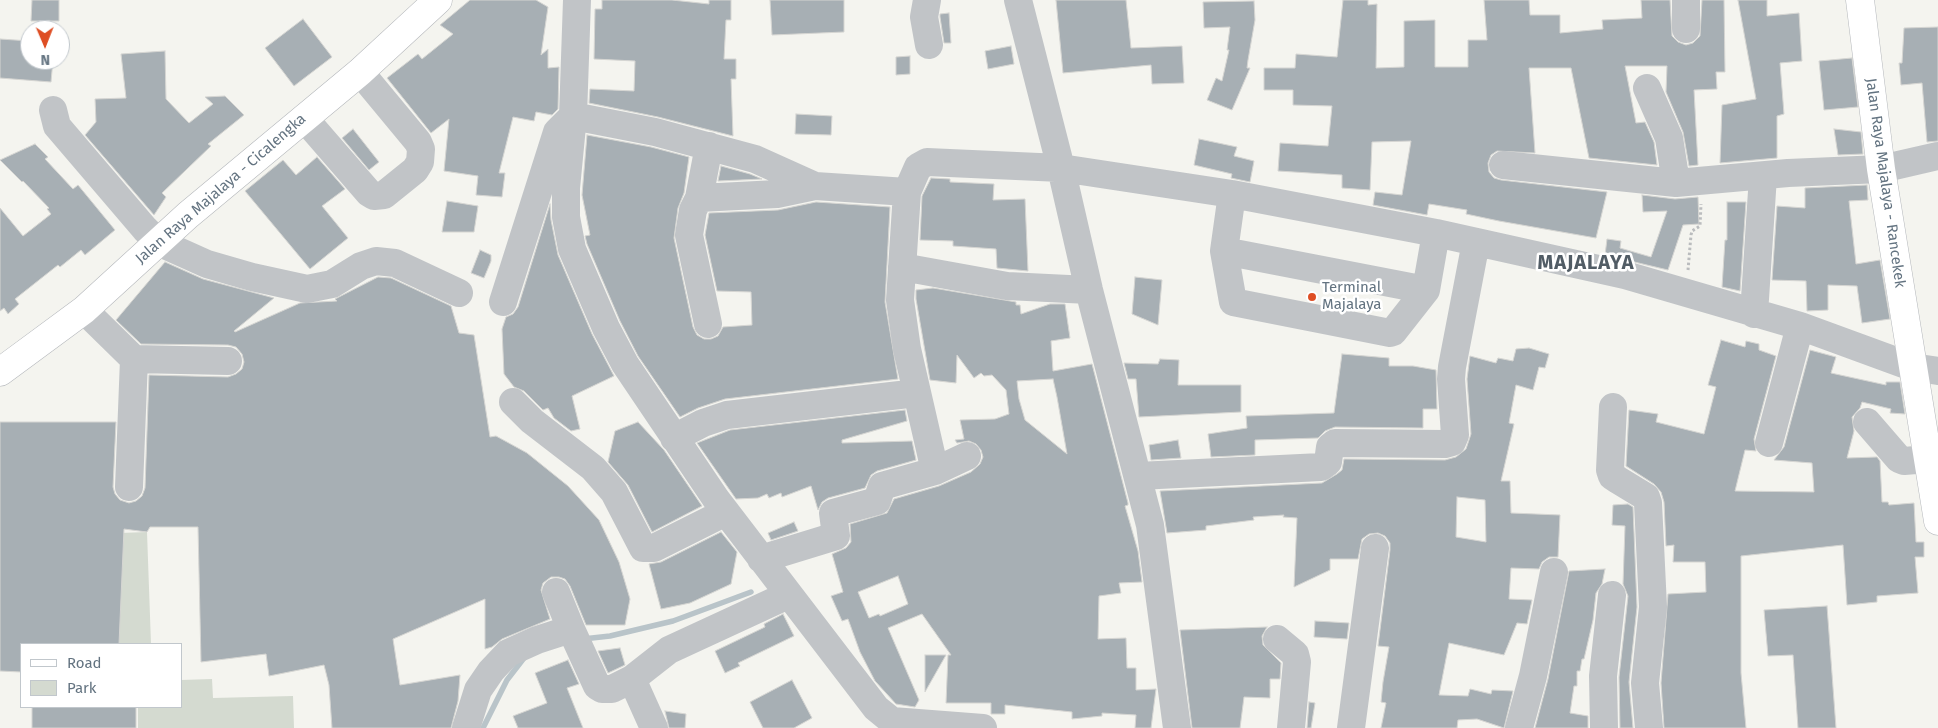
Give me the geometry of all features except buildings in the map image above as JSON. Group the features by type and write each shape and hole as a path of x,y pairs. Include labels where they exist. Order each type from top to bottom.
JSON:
{"main road":[{"name":"Jalan Raya Majalaya - Cicalengka","path":"0,372 84,310 162,237 360,72 438,0"},
{"name":"Jalan Raya Majalaya - Rancekek","path":"1860,0 1881,169 1925,369 1928,459 1938,521"}],"street":[{"path":"577,0 573,116 566,208 572,250 606,328 625,364 726,512 876,708 885,724 983,728"},
{"path":"928,0 924,16 928,45"},
{"path":"1018,0 1036,80 1061,168 1089,290 1150,525 1177,728"},
{"path":"1686,0 1686,29"},
{"path":"304,118 369,193 379,196 390,190 415,170 420,162 421,148 418,142 360,72"},
{"path":"1647,88 1689,182"},
{"path":"53,110 57,126 162,237 207,264 252,278 307,289 332,284 361,266 376,261 395,263 459,293"},
{"path":"573,116 709,146 755,159 815,186"},
{"path":"503,302 557,132 573,116"},
{"path":"708,324 689,247 691,219 700,198 709,146"},
{"path":"1503,165 1689,182 1881,169 1938,156"},
{"path":"935,472 907,349 900,300 907,192 918,166 927,162 1061,168 1232,194 1436,233 1625,275 1800,326 1925,369"},
{"path":"1754,314 1763,176"},
{"path":"700,198 777,194 815,186 907,192"},
{"path":"1232,194 1224,251 1231,295 1236,304 1390,333 1393,332 1426,290 1436,233"},
{"path":"1138,476 1321,466 1328,462 1330,447 1335,443 1445,444 1452,442 1455,435 1451,373 1476,242"},
{"path":"1224,251 1426,290"},
{"path":"902,267 1006,286 1089,290"},
{"path":"84,310 134,360 228,362"},
{"path":"1769,443 1800,326"},
{"path":"129,487 134,360"},
{"path":"674,438 703,422 728,414 917,393"},
{"path":"513,402 532,421 555,437 599,474 614,492 643,548 654,548 726,512"},
{"path":"1612,407 1610,470 1612,476 1646,497 1648,503 1653,607 1644,682 1649,728"},
{"path":"1868,422 1899,459 1904,461 1928,459"},
{"path":"761,559 836,536 833,513 878,500 882,486 935,472 967,456"},
{"path":"1351,728 1375,548"},
{"path":"1518,728 1533,676 1554,572"},
{"path":"556,592 597,686 602,689 612,689 632,679 669,650 788,595"},
{"path":"1604,728 1603,676 1612,595"},
{"path":"466,728 478,690 491,671 508,653 538,640 574,637"},
{"path":"1277,639 1295,654 1297,662 1291,728"},
{"path":"632,679 654,728"}],"path":[{"path":"1683,292 1691,260 1692,232 1700,226 1689,182"}],"green space":[{"path":"147,532 151,643 95,643 93,534"},
{"path":"212,679 213,698 293,696 294,728 138,728 138,708 182,708 182,680"}],"waterway":[{"path":"583,639 610,636 673,621 751,592"},
{"path":"483,728 507,680 524,658"}],"place":[{"name":"Terminal Majalaya","path":"1312,297"}],"district":[{"name":"MAJALAYA","path":"1586,263"}]}
